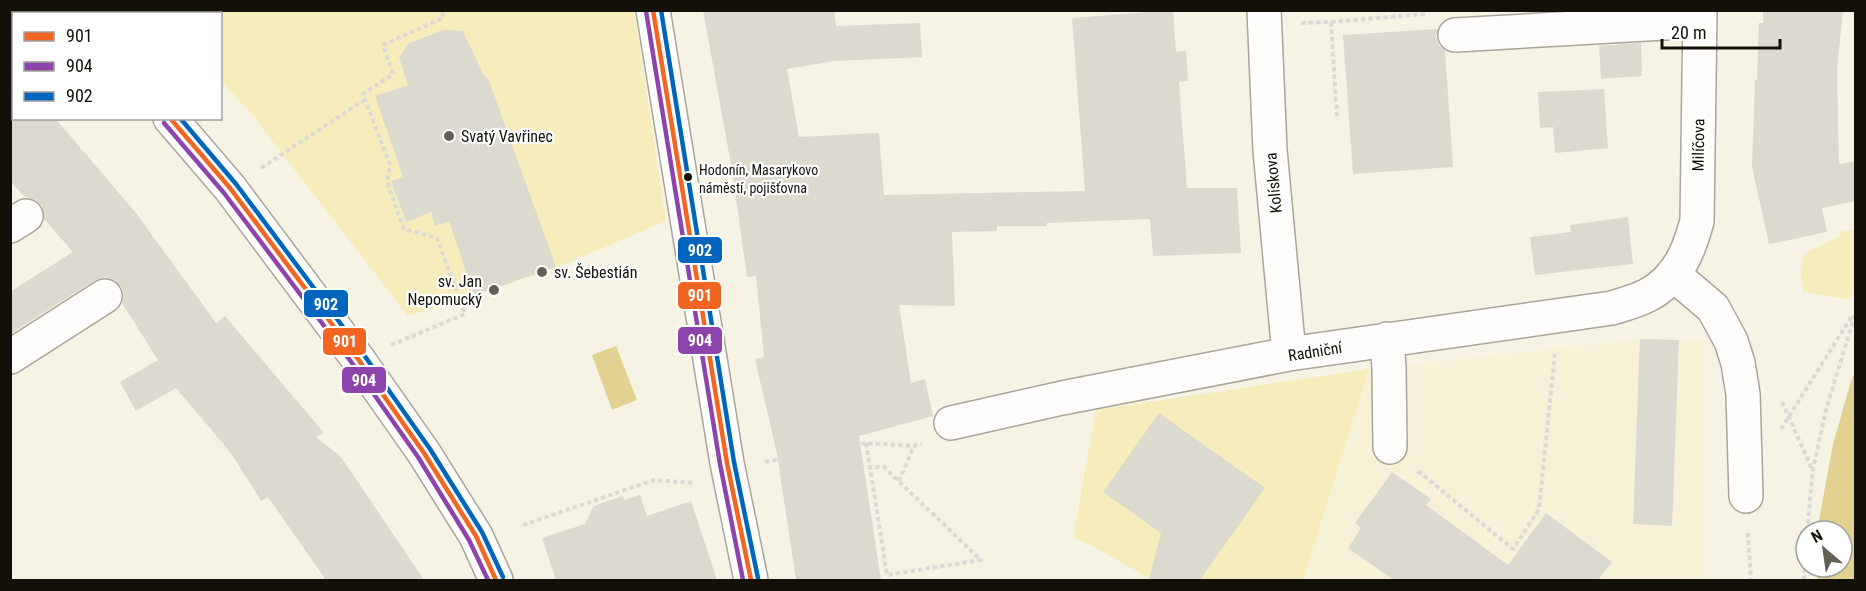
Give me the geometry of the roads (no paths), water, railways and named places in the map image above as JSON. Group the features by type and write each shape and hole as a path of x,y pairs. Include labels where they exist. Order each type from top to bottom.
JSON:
{"street":[{"path":"653,10 727,463 751,580"},
{"name":"Kolískova","path":"1263,10 1270,150 1289,354"},
{"path":"1445,24 1700,16"},
{"name":"Milíčova","path":"1673,274 1689,252 1698,221 1700,16"},
{"path":"172,120 230,188 358,359 424,453 470,527 496,580"},
{"path":"1673,274 1713,308 1731,341 1743,394 1745,480"},
{"name":"Radniční","path":"951,423 1060,388 1612,308 1649,295 1673,274"},
{"path":"10,357 105,296"},
{"path":"1387,339 1390,447"}],"place":[{"name":"Svatý Vavřinec","path":"449,136"},
{"name":"Hodonín, Masarykovo náměstí, pojišťovna","path":"688,177"},
{"name":"sv. Šebestián","path":"542,272"},
{"name":"sv. Jan Nepomucký","path":"494,290"}]}
